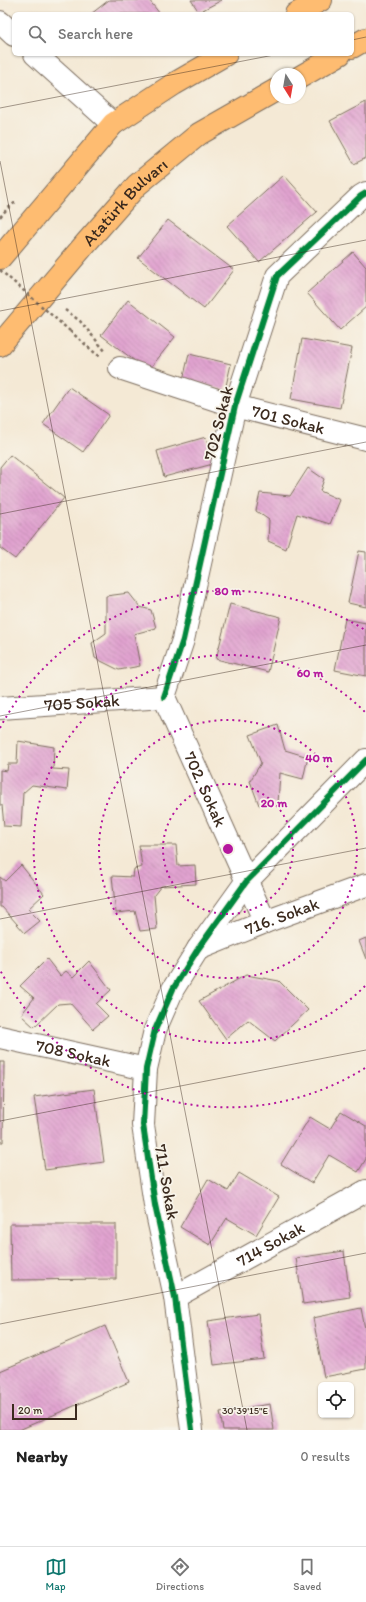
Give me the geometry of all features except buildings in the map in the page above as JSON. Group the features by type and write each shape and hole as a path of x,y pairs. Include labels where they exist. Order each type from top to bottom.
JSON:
{"main road":[{"path":"300,12 321,0"},
{"path":"354,46 366,39"},
{"path":"0,258 113,124 174,84 223,56"},
{"path":"306,74 337,56"},
{"name":"Atatürk Bulvarı","path":"0,345 137,185 199,134 270,93"}],"street":[{"path":"0,22 12,33"},
{"path":"38,56 113,124"},
{"name":"702 Sokak","path":"164,697 183,640 235,406 277,276 361,196 366,193"},
{"name":"701 Sokak","path":"120,368 235,406 366,439"},
{"name":"705 Sokak","path":"0,708 164,697"},
{"name":"702. Sokak","path":"164,697 265,922"},
{"name":"711. Sokak","path":"192,1430 175,1297 155,1205 143,1125 146,1068 155,1030 173,989 198,949 246,882 366,760"},
{"name":"716. Sokak","path":"198,949 265,922 366,885"},
{"name":"708 Sokak","path":"0,1037 146,1068"},
{"name":"714 Sokak","path":"175,1297 366,1191"}],"path":[{"path":"0,217 7,208 20,199"},
{"path":"0,270 95,353 120,368"},
{"path":"65,310 80,320 120,368"}],"cycle path":[{"path":"164,697 183,640 235,406 277,276 361,196 366,193"},
{"path":"192,1430 175,1297 155,1205 143,1125 146,1069 155,1030 173,989 198,949 246,882 366,760"}]}
